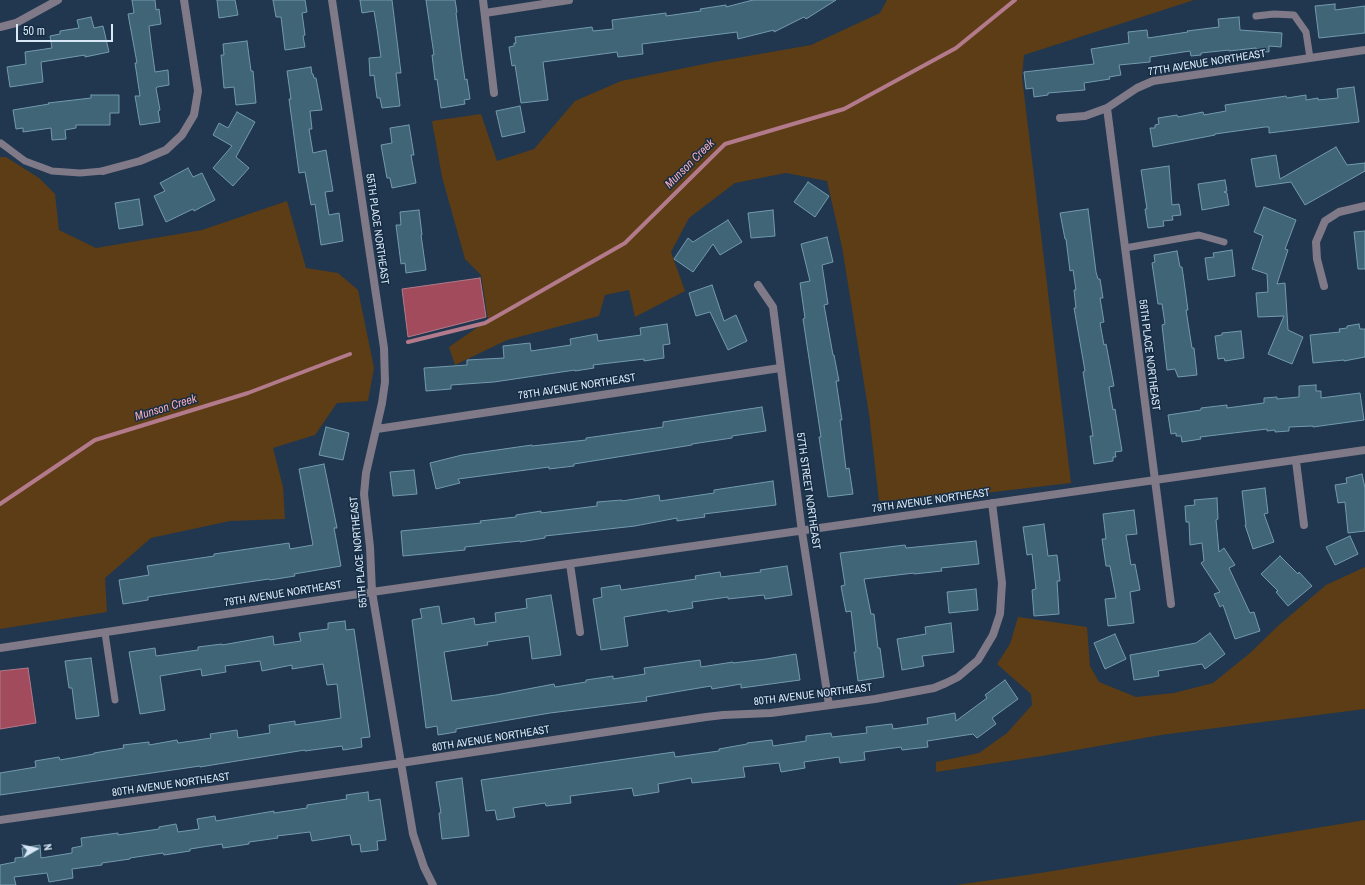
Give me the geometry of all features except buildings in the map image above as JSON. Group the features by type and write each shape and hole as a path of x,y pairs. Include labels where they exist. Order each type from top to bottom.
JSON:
{"street":[{"path":"0,27 16,23 58,0"},
{"path":"103,171 140,161 166,150 182,135 194,115 198,91 184,0"},
{"name":"55TH PLACE NORTHEAST","path":"332,0 384,348 385,382 377,428 366,473 364,494 370,548 372,592 413,834 424,868 433,885"},
{"path":"483,0 494,93"},
{"path":"485,13 570,0"},
{"name":"77TH AVENUE NORTHEAST","path":"1060,118 1085,116 1107,108 1136,88 1154,81 1365,50"},
{"name":"58TH PLACE NORTHEAST","path":"1107,108 1171,604"},
{"path":"1324,286 1317,259 1316,242 1325,221 1339,212 1365,206"},
{"name":"57TH STREET NORTHEAST","path":"758,285 773,308 802,532 829,705"},
{"name":"78TH AVENUE NORTHEAST","path":"377,428 780,368"},
{"name":"79TH AVENUE NORTHEAST","path":"0,648 372,592 802,532 992,503 1365,450"},
{"path":"1296,461 1304,525"},
{"name":"80TH AVENUE NORTHEAST","path":"0,820 401,764 706,717 771,713 875,699 934,688 958,677 978,660 993,635 1000,614 1002,583 992,503"},
{"path":"570,564 580,632"}],"lane":[{"path":"1256,16 1274,14 1294,15 1306,32 1310,58"},
{"path":"0,143 25,160 52,171 80,173 103,171"},
{"path":"1125,248 1199,236 1224,242"},
{"path":"105,633 115,700"}],"shaded area":[{"path":"887,0 1194,0 1024,55 1022,77 1071,483 959,496 879,501 869,414 842,247 827,181 786,173 735,183 689,218 671,252 685,291 635,317 629,290 605,295 599,316 507,340 455,365 449,347 488,320 481,275 465,259 442,177 432,121 481,114 497,161 534,149 575,101 621,81 714,62 811,45 880,13"},
{"path":"0,157 6,157 39,178 55,194 59,230 96,248 202,230 287,201 306,268 338,273 358,290 374,368 368,401 337,403 315,435 273,448 283,487 285,519 230,521 151,538 105,578 107,612 0,629"},
{"path":"480,278 486,317 408,337 402,289"},
{"path":"1365,567 1365,709 1161,735 1042,756 936,772 936,762 979,753 1007,733 1032,705 1031,694 997,664 1010,644 1018,617 1087,627 1090,666 1099,682 1136,697 1174,693 1213,683 1250,653 1279,625 1326,585"},
{"path":"28,668 36,723 0,729 0,671"},
{"path":"1365,820 1365,885 956,885 1034,874"}],"waterway":[{"name":"Munson Creek","path":"408,342 485,323 625,243 725,144 844,109 956,48 1015,0"},
{"name":"Munson Creek","path":"0,504 95,440 248,393 350,354"}]}
